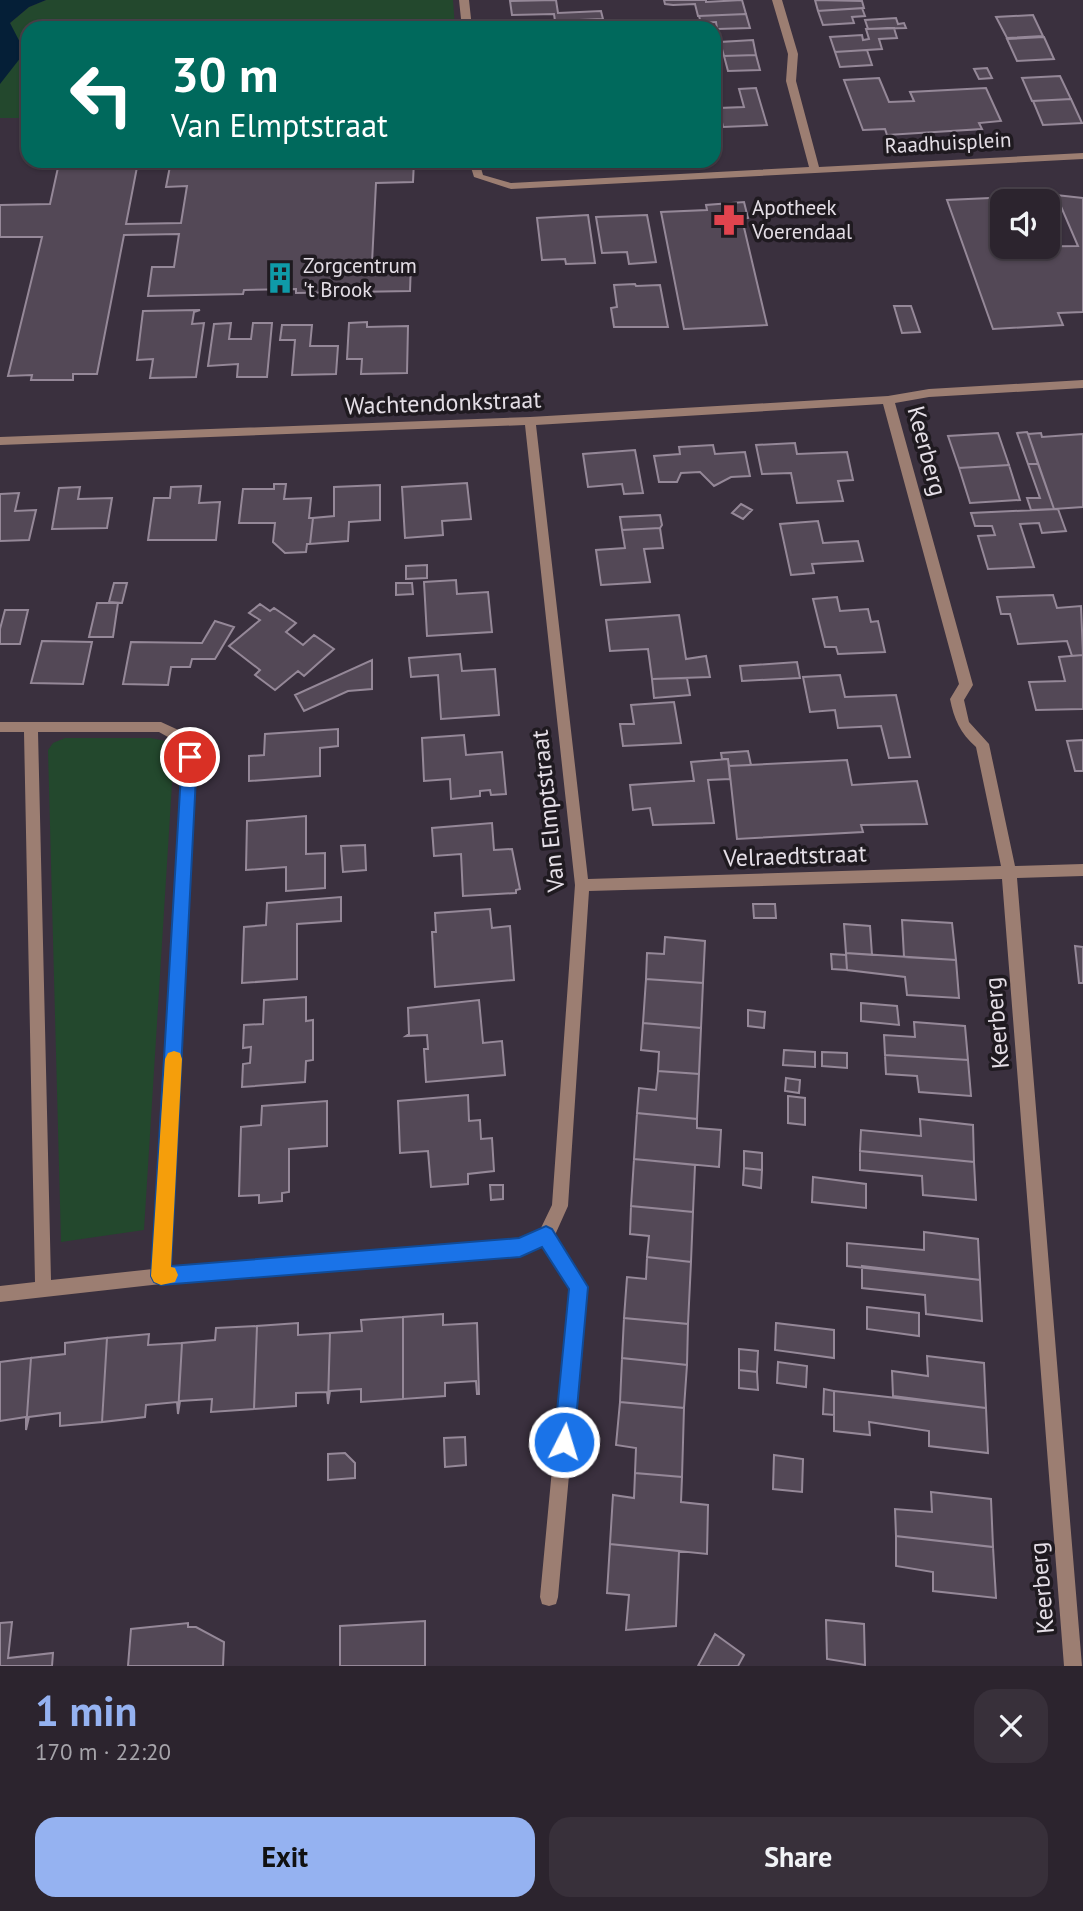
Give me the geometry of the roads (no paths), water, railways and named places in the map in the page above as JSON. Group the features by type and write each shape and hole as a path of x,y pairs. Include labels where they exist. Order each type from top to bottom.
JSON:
{"street":[{"path":"464,0 466,21"},
{"path":"777,0 793,54 791,81 815,170"},
{"name":"Raadhuisplein","path":"476,168 479,177 511,186 1083,156"},
{"path":"888,400 929,393 1083,384"},
{"name":"Wachtendonkstraat","path":"0,441 530,421 888,400"},
{"name":"Keerberg","path":"888,400 966,685 957,699 960,713 965,731 982,744 1009,871 1073,1666"},
{"name":"Van Elmptstraat","path":"530,421 582,885 560,1206 546,1236"},
{"path":"0,727 161,727 180,737 190,757 161,1276"},
{"path":"31,727 43,1288"},
{"name":"Velraedtstraat","path":"582,885 1083,870"},
{"path":"0,1294 161,1276 520,1248 546,1236 578,1287 549,1597"}],"water":[{"path":"0,0 46,0 29,7 10,23 21,44 21,57 0,84"}],"place":[{"name":"Apotheek Voerendaal","path":"729,220"},
{"name":"Zorgcentrum 't Brook","path":"280,278"}]}
